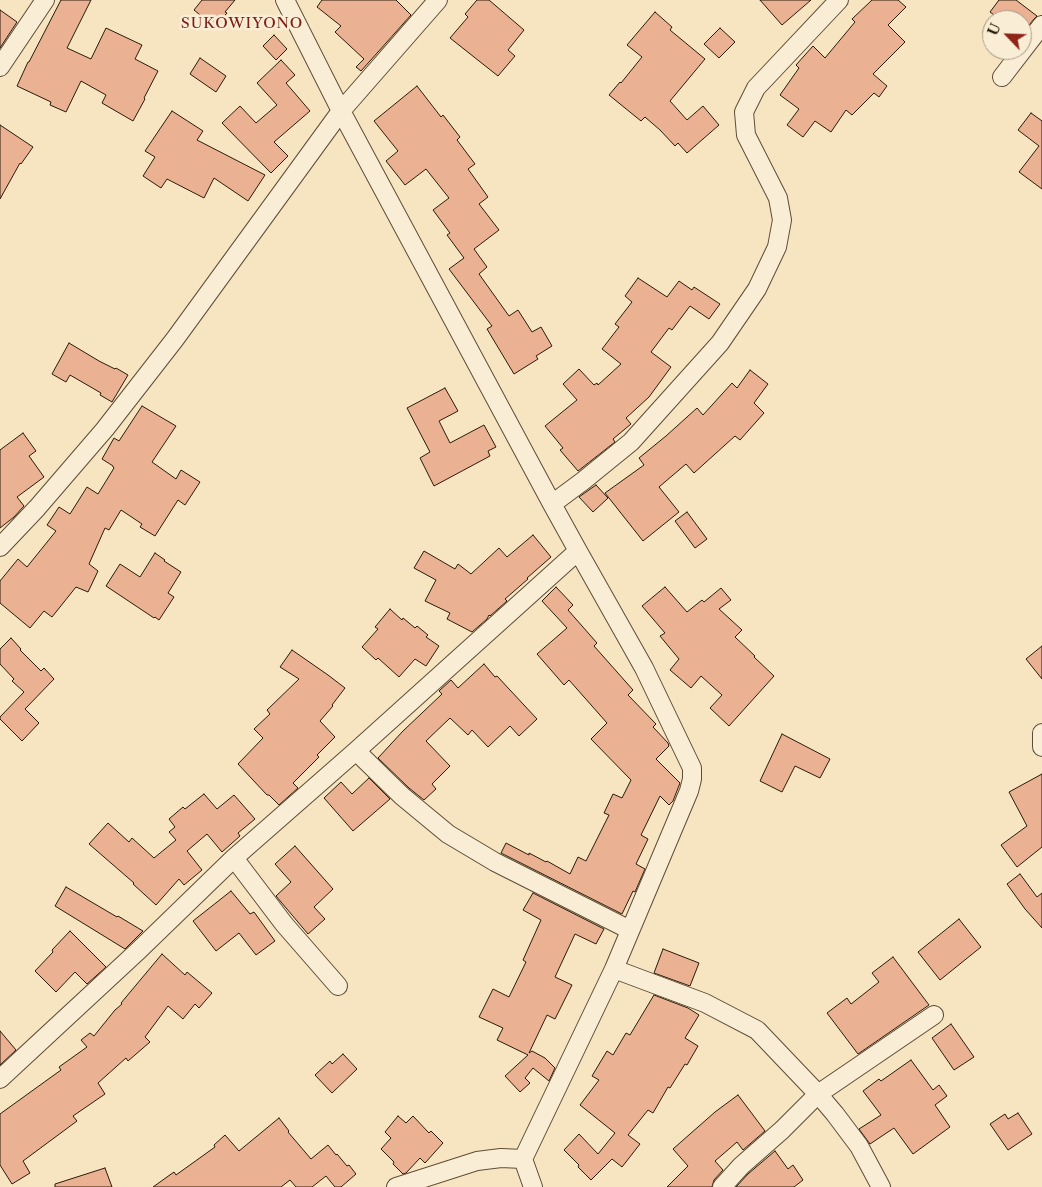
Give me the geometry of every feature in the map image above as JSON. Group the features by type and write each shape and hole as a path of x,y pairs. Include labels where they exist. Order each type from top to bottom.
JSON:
{"street":[{"path":"0,67 45,0"},
{"path":"285,0 341,110 552,504 644,668 692,768 689,791 614,969 523,1158 534,1187"},
{"path":"0,547 37,508 105,429 175,339 341,110 438,0"},
{"path":"552,504 631,442 720,343 758,289 777,247 782,220 778,198 746,135 744,112 756,88 839,0"},
{"path":"1002,77 1042,25"},
{"path":"0,1079 138,951 234,858 578,551"},
{"path":"1042,733 1042,747"},
{"path":"356,751 402,796 448,834 496,862 630,930"},
{"path":"234,858 284,924 338,986"},
{"path":"614,969 705,1003 757,1030 836,1114 859,1146 881,1187"},
{"path":"722,1187 741,1166 782,1130 818,1094 934,1015"},
{"path":"396,1187 477,1161 523,1158"}],"building":[{"path":"61,0 91,0 67,48 91,59 106,28 142,45 135,59 158,71 133,121 102,103 106,95 81,81 66,112 50,105 51,102 17,86"},
{"path":"202,0 235,0 215,27 194,10"},
{"path":"322,0 396,0 411,15 361,71 356,67 364,59 335,32 341,26 317,7"},
{"path":"477,0 489,0 524,30 508,50 515,56 498,76 450,38 468,17 465,14"},
{"path":"760,0 811,0 782,25"},
{"path":"872,0 898,0 906,7 888,25 905,42 873,74 887,86 879,97 874,93 852,115 846,110 831,132 815,121 803,137 787,125 799,109 780,95 799,68 796,65 813,46 825,58 855,22 852,19"},
{"path":"999,0 1016,0 1029,10 992,10"},
{"path":"0,10 17,22 0,48"},
{"path":"655,12 672,27 670,30 705,59 670,101 687,120 703,106 719,125 687,153 678,143 675,146 645,117 641,121 609,95 642,57 627,45"},
{"path":"1032,12 1037,16 1032,22"},
{"path":"720,28 735,42 719,58 704,44"},
{"path":"274,35 287,49 276,60 263,46"},
{"path":"200,58 226,76 216,92 190,74"},
{"path":"281,60 295,75 286,83 310,111 274,142 288,156 271,173 222,123 240,106 256,123 277,105 257,83"},
{"path":"417,86 441,117 443,115 460,137 457,140 475,164 468,169 488,197 479,204 499,230 474,249 487,267 479,274 509,316 518,310 532,332 541,327 552,346 536,356 538,359 514,374 487,329 492,326 449,269 464,258 447,235 450,233 433,210 449,198 426,169 405,185 386,161 398,151 374,121"},
{"path":"172,111 203,131 197,140 265,175 248,201 214,178 204,198 167,179 161,188 143,176 155,157 145,151"},
{"path":"1031,113 1042,121 1042,189 1019,172 1039,146 1018,130"},
{"path":"0,125 33,147 20,163 0,199"},
{"path":"638,278 667,297 679,281 692,290 694,287 720,304 709,319 690,306 672,330 669,328 651,352 671,367 649,397 626,418 631,424 613,439 615,442 578,471 560,450 563,448 545,426 577,400 563,384 579,369 594,385 597,383 598,385 621,364 602,349 619,327 615,324 632,302 625,296"},
{"path":"69,343 99,361 128,375 112,402 100,395 101,393 70,375 66,382 52,374"},
{"path":"750,370 768,384 754,403 764,413 740,440 735,436 694,473 686,464 659,487 679,512 643,541 605,493 644,465 639,458 697,408 703,415 732,383 737,388"},
{"path":"445,388 458,411 439,421 450,443 484,425 496,447 488,451 490,456 434,486 420,458 430,452 407,408"},
{"path":"142,406 176,426 152,462 176,479 181,470 200,482 185,505 178,500 155,536 140,527 142,524 121,510 109,530 105,528 89,564 98,571 88,592 76,587 52,617 44,611 30,628 0,603 0,581 18,559 27,567 56,531 47,525 59,507 70,514 87,487 98,494 114,468 102,459 114,438 119,441"},
{"path":"23,433 36,451 29,456 44,477 17,497 24,506 0,528 0,450"},
{"path":"596,485 608,498 593,512 579,497"},
{"path":"687,512 707,539 695,548 675,521"},
{"path":"533,535 551,557 505,599 507,601 472,632 447,619 450,613 425,601 436,580 414,568 424,551 455,569 458,564 471,574 499,548 507,557"},
{"path":"155,553 181,572 168,593 174,597 159,620 106,586 120,564 140,577"},
{"path":"556,587 573,605 568,610 597,643 594,646 633,690 628,695 656,724 653,727 669,746 656,759 680,783 673,801 669,805 660,796 641,835 648,839 636,864 645,869 635,892 633,891 622,914 501,853 506,843 529,855 529,853 547,861 570,874 578,857 586,861 609,815 604,813 613,794 622,798 631,780 591,739 607,723 569,680 564,685 537,654 567,628 542,601"},
{"path":"665,587 687,612 702,600 704,602 721,588 731,600 719,609 742,630 735,637 774,676 729,726 710,708 722,695 701,676 691,688 670,670 679,659 660,636 665,633 642,606"},
{"path":"390,609 402,620 403,618 415,628 417,626 428,635 426,637 439,646 426,666 415,659 399,677 378,658 376,660 362,647 378,629 375,627"},
{"path":"11,638 41,671 44,668 54,679 25,709 39,723 22,741 0,719 24,692 12,681 14,679 0,664 0,649"},
{"path":"1042,646 1042,679 1026,659"},
{"path":"292,650 345,688 320,721 335,737 317,755 319,757 293,783 298,788 279,805 238,764 263,738 254,729 270,714 267,710 299,679 280,667"},
{"path":"484,664 537,719 519,736 510,726 488,747 472,730 468,735 450,718 426,741 450,766 432,784 436,789 424,800 378,758 442,694 439,691 451,680 458,688"},
{"path":"782,734 830,759 820,778 795,766 782,792 760,781"},
{"path":"1042,774 1042,847 1017,867 1001,845 1027,826 1009,792"},
{"path":"369,778 390,799 353,831 324,798 341,782 352,794"},
{"path":"204,794 217,809 234,795 255,819 238,833 240,836 222,852 207,834 187,851 202,870 184,885 179,879 156,905 89,844 108,823 129,842 132,838 154,858 176,840 169,832 175,827 169,819 183,807 185,809"},
{"path":"295,846 333,889 314,907 325,919 308,934 276,896 291,882 275,864"},
{"path":"1020,874 1037,897 1042,893 1042,928 1007,884"},
{"path":"66,887 143,931 125,949 55,906"},
{"path":"231,891 250,914 254,912 275,941 256,955 239,933 216,951 193,921"},
{"path":"533,893 604,929 596,944 575,934 555,977 572,985 555,1019 547,1015 529,1053 532,1051 545,1058 555,1068 549,1081 533,1068 525,1078 530,1083 520,1092 505,1076 528,1055 497,1040 503,1028 479,1017 493,989 509,997 526,962 523,960 541,920 523,910"},
{"path":"959,919 981,947 940,980 918,952"},
{"path":"70,931 106,967 87,984 75,972 56,992 35,971"},
{"path":"663,949 699,963 690,986 654,973"},
{"path":"162,954 185,975 187,972 212,993 199,1008 195,1004 183,1019 168,1006 145,1037 150,1042 128,1061 126,1058 98,1083 105,1094 73,1116 77,1121 23,1161 30,1173 12,1184 0,1165 0,1114 61,1070 59,1067 87,1047 81,1040 90,1033 94,1036"},
{"path":"893,957 929,1005 858,1054 827,1013 847,998 851,1004 879,982 872,973"},
{"path":"654,995 688,1008 699,1015 685,1038 698,1046 687,1065 685,1064 670,1088 668,1087 653,1113 648,1110 628,1135 640,1144 622,1167 612,1159 591,1180 564,1150 579,1134 598,1154 615,1133 580,1105 599,1080 592,1076 607,1051 613,1055 626,1033 630,1035"},
{"path":"951,1024 974,1057 954,1070 932,1038"},
{"path":"0,1031 16,1050 0,1065"},
{"path":"343,1054 357,1069 332,1093 315,1075 330,1061 332,1064"},
{"path":"911,1060 933,1090 939,1085 947,1096 935,1105 950,1127 913,1154 894,1128 870,1144 859,1129 881,1115 863,1091"},
{"path":"738,1095 765,1131 743,1150 737,1142 715,1161 723,1170 714,1180 712,1187 667,1187 688,1166 673,1149 715,1112"},
{"path":"1018,1113 1032,1134 1008,1150 990,1124 1005,1114 1008,1119"},
{"path":"398,1116 406,1123 413,1116 429,1133 431,1131 443,1143 425,1163 420,1158 403,1174 381,1149 391,1138 385,1132"},
{"path":"279,1118 288,1132 311,1159 328,1145 356,1174 341,1187 335,1187 326,1176 312,1187 296,1187 290,1180 281,1187 153,1187 174,1172 176,1175 215,1147 214,1145 225,1135 239,1151"},
{"path":"775,1151 788,1169 793,1165 803,1180 794,1187 736,1187 748,1174"},
{"path":"105,1168 112,1187 55,1187 55,1184"}],"district":[{"name":"SUKOWIYONO","path":"242,24"}]}
